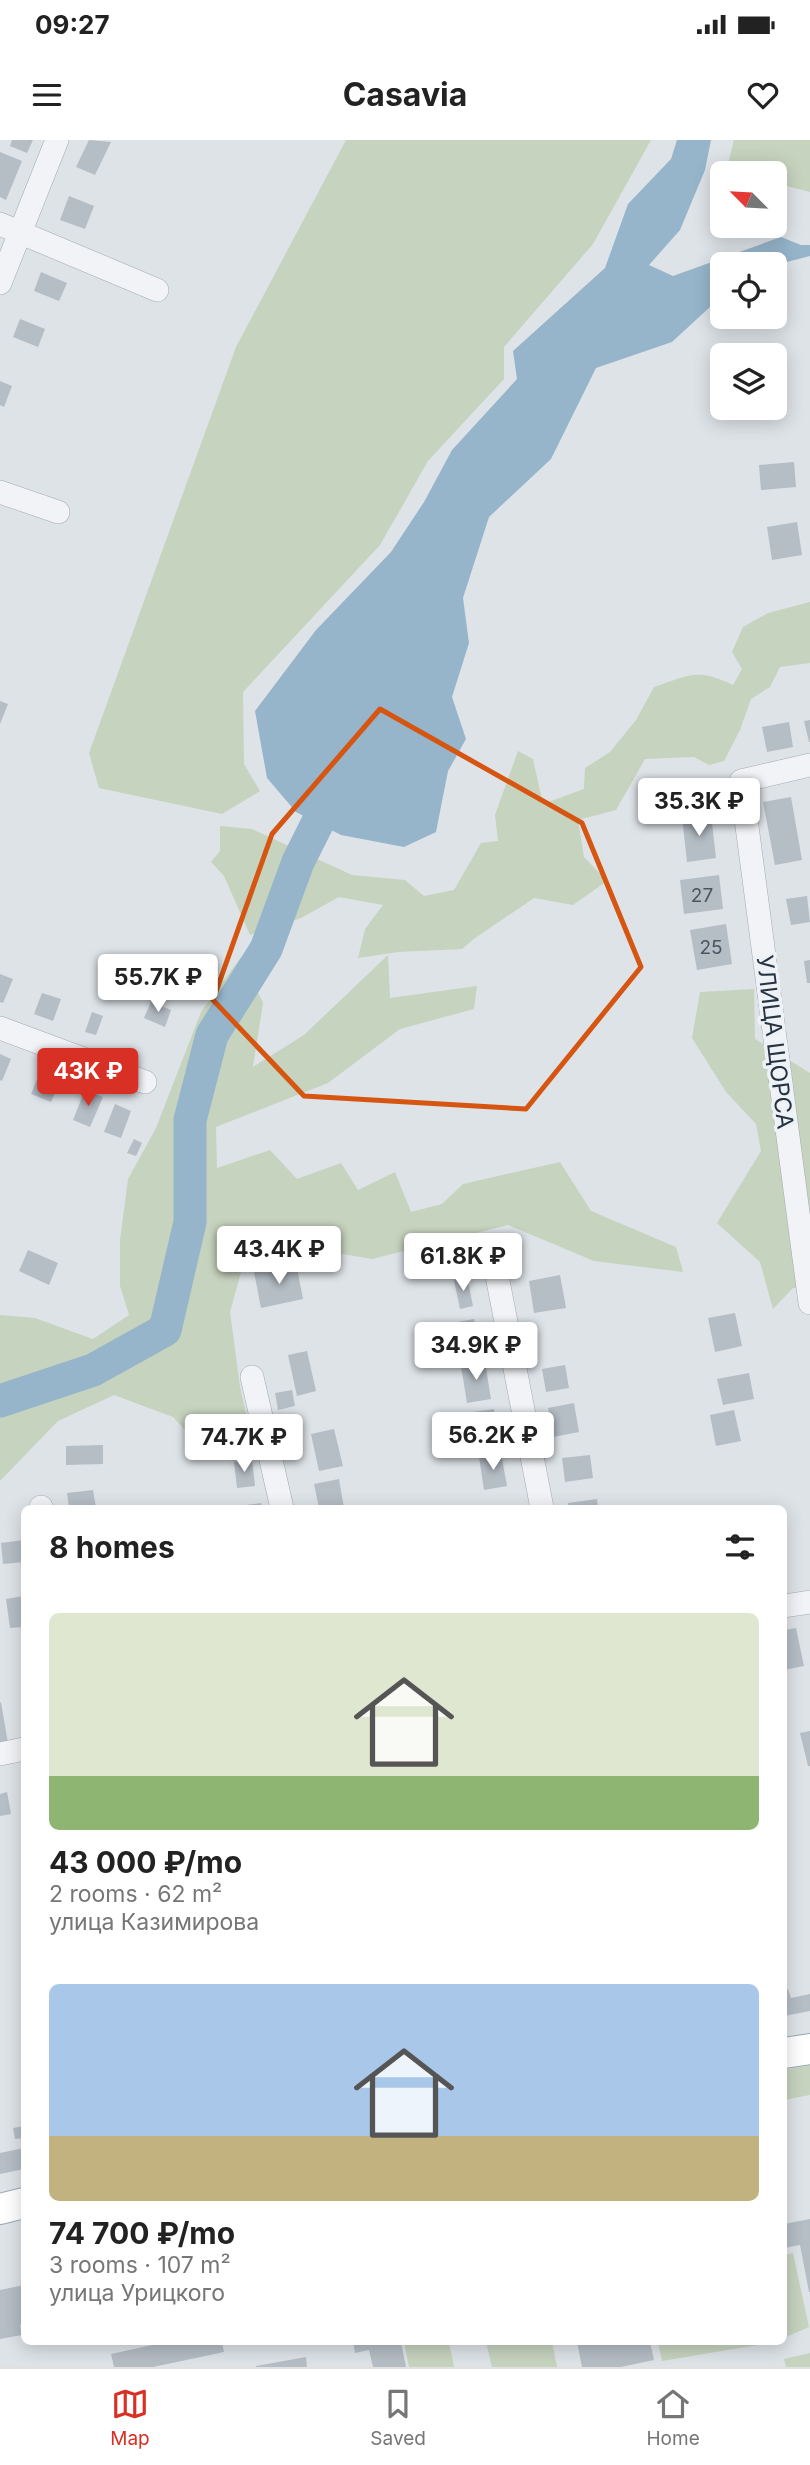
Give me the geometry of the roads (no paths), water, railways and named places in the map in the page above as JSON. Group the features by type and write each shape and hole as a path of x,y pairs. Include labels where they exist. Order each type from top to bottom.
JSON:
{"main road":[{"path":"787,2053 810,2049"},
{"path":"0,2208 21,2204"}],"street":[{"path":"0,283 10,228 57,140"},
{"path":"10,228 157,290"},
{"path":"0,492 58,512"},
{"name":"УЛИЦА ЩОРСА","path":"810,765 741,781 800,1161 810,1303"},
{"path":"0,1028 145,1082"},
{"path":"492,1250 541,1505"},
{"path":"252,1377 281,1505"},
{"path":"787,1606 810,1602"},
{"path":"0,1754 21,1750"}],"water":[{"path":"677,140 711,140 705,170 680,230 649,265 673,276 710,263 710,307 672,342 596,368 551,459 489,517 463,598 469,643 452,697 466,739 448,771 436,832 404,847 341,835 296,812 267,778 255,711 316,630 391,552 424,502 452,450 517,379 513,351 605,268 628,204 671,159"},
{"path":"784,238 801,245 810,245 810,256 787,262 787,252 739,252"}],"waterway":[{"path":"0,1401 93,1370 165,1330 190,1222 190,1120 212,1035 266,949 298,862 337,784"}]}
